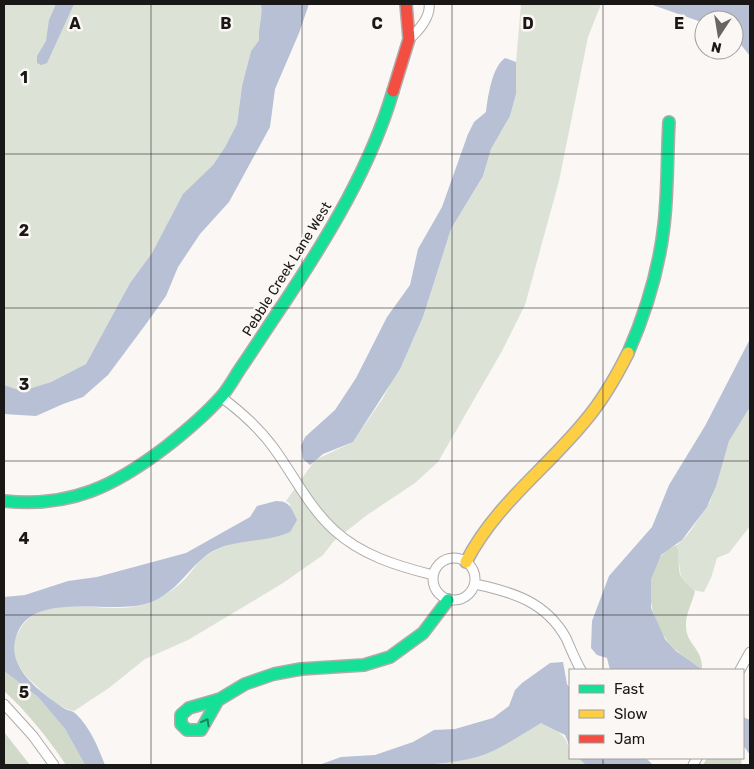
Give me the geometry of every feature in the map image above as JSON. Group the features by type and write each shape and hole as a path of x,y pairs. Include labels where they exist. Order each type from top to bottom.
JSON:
{"street":[{"name":"Pebble Creek Lane West","path":"4,501 32,504 52,502 74,498 107,486 137,469 180,436 221,397 296,287 336,220 376,138 409,39 406,22 406,4"},
{"name":"Pebble Creek Lane West","path":"409,39 417,33 430,10 429,4"},
{"path":"466,562 488,524 506,502 586,419 616,374 632,345 648,303 660,258 666,200 669,122"},
{"path":"221,397 262,434 310,503 335,531 379,558 433,575"},
{"path":"453,558 466,562 473,571 475,584 467,596 461,600 448,600 434,588 433,575 436,567 447,559 453,558"},
{"path":"475,584 519,595 541,608 559,628 580,669"},
{"path":"218,700 232,691 269,675 301,669 364,665 392,656 424,633 440,614 448,600"},
{"path":"741,669 750,652"},
{"path":"4,704 33,736 54,765"}],"shaded area":[{"path":"4,4 261,4 259,40 251,51 242,86 237,124 225,147 213,165 183,195 152,253 130,283 86,364 51,382 22,391 4,385"},
{"path":"521,4 601,4 588,37 559,181 525,305 502,351 438,462 415,483 367,515 334,541 323,555 283,583 188,640 145,659 109,688 74,711 62,707 45,695 27,677 15,657 15,640 25,622 39,612 56,607 133,607 151,602 176,587 186,578 199,561 214,551 242,541 282,535 290,504 286,501 315,460 353,442 383,398 423,317 451,229 483,176 491,149 510,116 516,94 515,74"},
{"path":"750,407 750,526 729,553 717,558 711,578 704,592 695,590 688,587 681,575 677,545 689,533 710,502 729,441"},
{"path":"541,723 553,728 566,740 569,759 579,759 586,765 422,765 532,728"}],"green space":[{"path":"677,545 679,571 683,580 695,591 686,626 689,638 700,656 702,669 678,652 666,639 659,628 651,602 652,574 657,562 665,552"},
{"path":"4,671 38,697 65,729 85,765 66,765 37,726 4,691"},
{"path":"4,732 30,765 4,765"},
{"path":"706,759 742,759 741,765 703,765"}],"water":[{"path":"56,4 74,4 47,63 41,65 37,63 37,56 46,41 49,20"},
{"path":"261,4 309,4 275,89 270,127 229,202 200,234 178,267 166,296 108,375 83,397 36,416 4,414 4,385 22,391 51,382 86,364 130,283 152,253 183,194 213,165 225,147 237,124 242,86 251,51 259,40"},
{"path":"650,4 750,4 750,56 744,48 744,10 694,10 694,19"},
{"path":"505,58 516,62 516,94 510,116 491,149 483,176 451,229 423,317 400,369 353,442 323,454 310,465 303,459 301,446 305,437 335,410 356,378 387,317 410,285 418,249 442,207 468,134 474,122 486,112 489,90 494,75"},
{"path":"750,339 750,407 729,441 716,486 707,507 682,540 661,555 651,579 651,608 665,639 676,651 702,669 610,669 607,658 597,655 591,648 592,621 609,576 652,527 669,485 705,426"},
{"path":"276,501 287,504 297,520 290,532 271,538 232,544 213,551 168,592 149,603 115,607 75,606 56,608 39,612 26,620 15,640 14,649 19,667 35,686 64,708 74,713 90,731 105,765 85,765 65,729 38,697 4,671 4,597 25,595 68,581 97,577 186,553 250,517 257,506"},
{"path":"563,662 569,687 569,745 565,735 541,723 494,750 460,761 399,766 319,765 341,757 375,755 413,742 434,730 455,729 493,718 509,706 515,690 522,683 550,663"},
{"path":"744,717 750,720 750,755 744,746"},
{"path":"579,759 647,759 653,765 586,765"}],"traffic: fast":[{"path":"4,501 50,501 71,497 110,483 167,446 215,404 229,386 333,225 361,173 384,119 393,91"},
{"path":"628,353 641,322 651,290 662,242 669,122"},
{"path":"218,700 201,730 187,730 181,724 181,715 189,708 220,699 245,684 274,674 301,669 364,665 390,657 423,633 448,600"}],"traffic: slow":[{"path":"466,562 491,523 506,505 570,439 591,413 619,371 628,353"}],"traffic: jam":[{"path":"393,91 409,39 406,4"}]}
